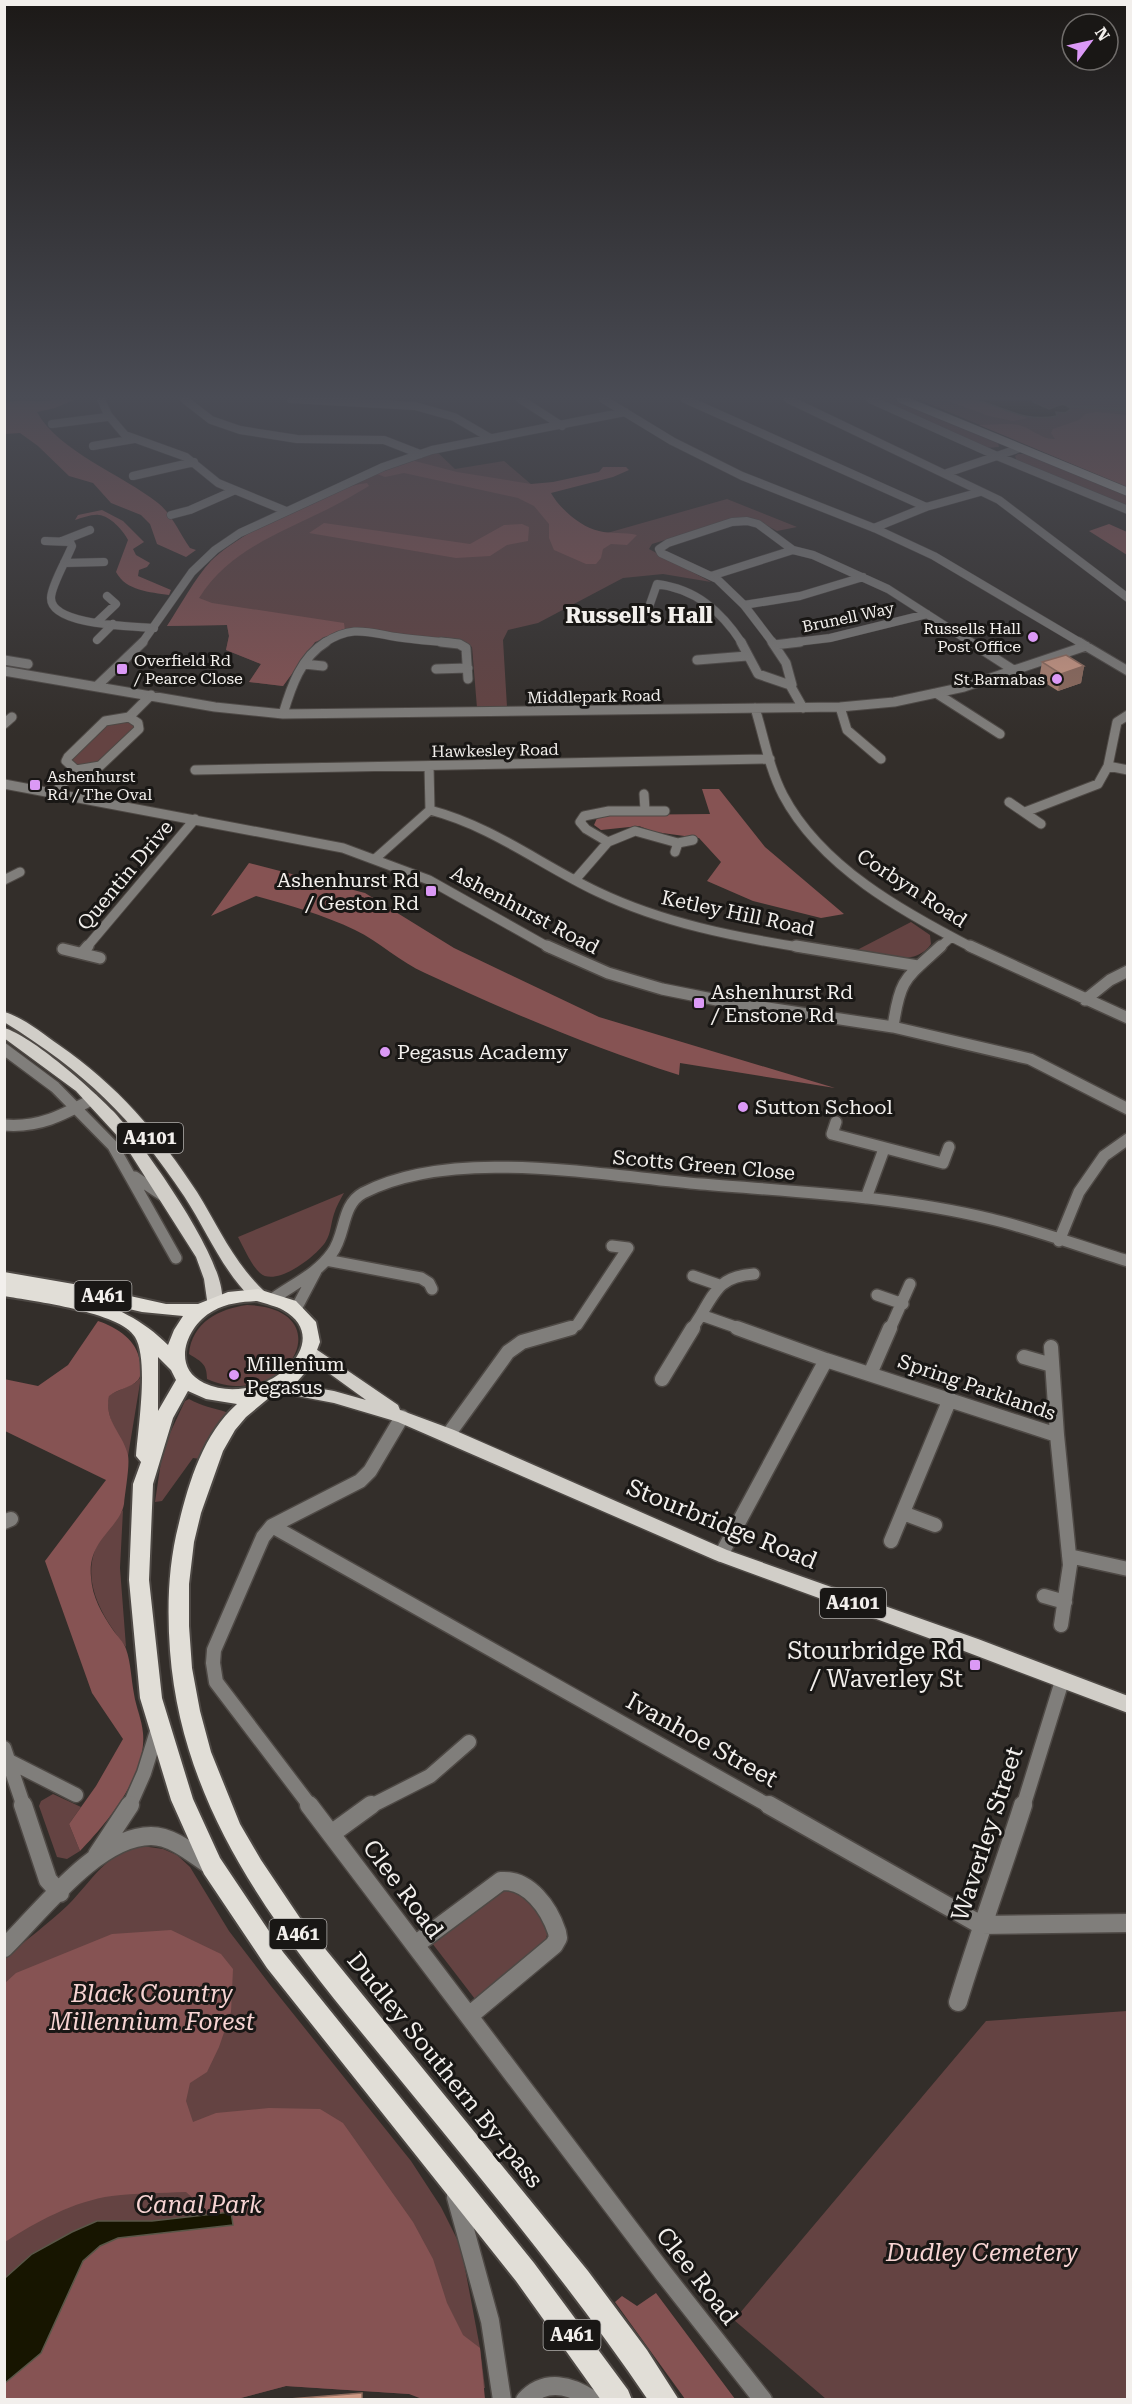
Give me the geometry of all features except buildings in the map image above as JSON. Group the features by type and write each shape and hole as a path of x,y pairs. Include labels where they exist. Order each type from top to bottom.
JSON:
{"highway":[{"name":"A461","path":"4,1278 85,1292 166,1310 208,1306 236,1296 266,1297"},
{"name":"A461","path":"4,1290 102,1311 141,1330 200,1389 219,1396 241,1397 270,1390 292,1378 304,1365 310,1351"},
{"path":"266,1297 296,1309 310,1328 312,1339 310,1351"},
{"name":"A461","path":"143,1484 181,1372 178,1335 188,1321 208,1306"},
{"name":"A461","path":"141,1330 148,1346 151,1362 143,1484 140,1580 151,1698 182,1800 212,1866 275,1960 525,2272 618,2400"},
{"name":"Dudley Southern By-pass","path":"270,1390 228,1426 208,1464 189,1518 179,1574 178,1623 185,1690 216,1797 252,1866 305,1944 559,2255 665,2400"}],"main road":[{"name":"A4101","path":"4,1016 48,1043 111,1095 151,1140 190,1194 242,1282 266,1297"},
{"name":"A4101","path":"4,1032 48,1061 93,1099 121,1129 169,1200 208,1265 215,1288 208,1306"},
{"name":"Stourbridge Road","path":"310,1351 402,1417"},
{"name":"Stourbridge Road","path":"270,1390 334,1397 402,1417 721,1555 971,1645 1128,1705"}],"street":[{"path":"171,515 185,511"},
{"path":"97,686 127,659 154,628 184,583 204,560 240,533 286,511"},
{"path":"831,511 874,528 957,568 1128,671"},
{"path":"874,528 916,511"},
{"path":"1015,511 1128,598"},
{"path":"792,685 786,663 744,605 717,579 662,553 659,549 668,543 732,522 747,521 758,524 793,550 813,555 888,589 1015,671"},
{"path":"62,541 90,530"},
{"path":"45,541 70,542 72,546 51,596 54,607 67,616 97,622 154,628"},
{"path":"711,576 793,550"},
{"path":"64,563 104,562"},
{"path":"744,605 800,596 863,577"},
{"path":"650,604 657,584 675,585 709,604 726,622 753,662 758,674 787,681 798,692 803,708"},
{"path":"97,622 116,604 107,596"},
{"name":"Brunell Way","path":"774,645 830,638 927,614"},
{"path":"97,640 113,624"},
{"path":"283,714 286,698 304,664 320,643 358,630 459,644 466,648 468,679"},
{"name":"Middlepark Road","path":"5,671 215,707 283,714 803,708 894,702 936,693 1015,671 1086,646"},
{"path":"697,660 747,656"},
{"path":"5,671 9,661 28,664"},
{"path":"304,664 323,666"},
{"path":"436,669 468,668"},
{"path":"936,693 1000,734"},
{"path":"76,770 66,761 90,735 105,721 129,717 151,695"},
{"path":"840,707 847,730 881,759"},
{"name":"Corbyn Road","path":"755,708 784,797 803,825 834,857 866,884 950,938 1128,1018"},
{"path":"1025,812 1098,784 1108,766 1117,722 1128,715"},
{"path":"4,724 12,717"},
{"path":"54,794 76,770 100,766 139,729 138,723 129,717"},
{"name":"Hawkesley Road","path":"195,770 221,765 429,766 770,759"},
{"path":"376,858 430,810 429,766"},
{"path":"1108,766 1128,770"},
{"name":"Ashenhurst Road","path":"4,784 332,845 376,858 429,880 557,952 608,973 662,989 722,1001 892,1027 957,1040 1030,1059 1128,1109"},
{"path":"644,794 645,810"},
{"path":"1009,802 1041,824"},
{"name":"Ketley Hill Road","path":"430,810 459,818 485,829 611,898 660,916 708,929 918,966"},
{"path":"608,842 585,829 580,822 581,819 594,812 665,811"},
{"name":"Quentin Drive","path":"82,953 195,819"},
{"path":"575,880 608,842 628,832 635,831 677,848 693,840"},
{"path":"4,880 20,872"},
{"path":"892,1027 897,997 903,981 950,938"},
{"name":"Quentin Drive","path":"63,949 100,958"},
{"path":"1085,1000 1110,980 1128,971"},
{"path":"4,1049 55,1087 113,1146 176,1258"},
{"path":"4,1125 27,1127 38,1125 93,1099"},
{"path":"836,1122 832,1134 943,1163 949,1147"},
{"path":"1059,1241 1079,1192 1104,1155 1128,1139"},
{"path":"866,1197 884,1149"},
{"name":"Scotts Green Close","path":"296,1309 322,1264 337,1245 346,1215 354,1199 400,1178 435,1170 462,1168 532,1170 866,1197 991,1219 1128,1261"},
{"path":"130,1173 169,1200"},
{"path":"448,1435 509,1351 526,1341 569,1330 577,1324 628,1248 612,1246"},
{"path":"322,1264 405,1274 421,1278 429,1283 432,1289"},
{"name":"Scotts Green Close","path":"266,1297 322,1264"},
{"path":"662,1379 719,1285 736,1274 754,1274"},
{"path":"693,1276 719,1285"},
{"path":"870,1374 910,1284"},
{"path":"877,1296 903,1304"},
{"name":"Spring Parklands","path":"701,1315 826,1360 1057,1435 1070,1565 1061,1624"},
{"path":"1051,1347 1057,1435"},
{"path":"1024,1357 1052,1365"},
{"path":"721,1555 826,1360"},
{"path":"891,1541 950,1399"},
{"path":"272,1526 360,1481 370,1471 402,1417"},
{"path":"903,1513 935,1525"},
{"name":"Clee Road","path":"272,1526 263,1537 214,1650 213,1663 216,1682 468,2016 763,2400"},
{"name":"Ivanhoe Street","path":"272,1526 981,1925"},
{"path":"1069,1556 1128,1569"},
{"path":"1044,1596 1065,1602"},
{"name":"Waverley Street","path":"958,2002 981,1925 1006,1860 1062,1681"},
{"path":"95,1859 129,1808 144,1773 159,1725"},
{"path":"331,1834 374,1804 430,1776 469,1742"},
{"path":"7,1754 48,1880 60,1893"},
{"path":"7,1754 76,1795"},
{"path":"4,1948 95,1859 122,1841 139,1836 153,1836 173,1841 212,1866"},
{"path":"415,1945 501,1881 510,1880 527,1887 555,1924 558,1938 554,1946 468,2016"},
{"path":"981,1925 1128,1923"},
{"path":"451,2181 488,2302 499,2364 502,2400"},
{"path":"525,2400 540,2386 554,2384 586,2394 593,2400"}],"green space":[{"path":"104,511 123,521 144,542 133,549 136,555 150,563 139,570 138,576 171,590 169,595 139,590 120,578 116,572 128,540 120,528 103,516 87,516 75,520 78,515"},
{"path":"131,511 166,511 190,548 196,550 186,557 157,544 150,524 141,515"},
{"path":"292,511 563,511 593,537 684,511 757,511 797,527 777,531 759,521 737,518 652,544 649,549 711,582 663,574 623,578 538,623 508,630 503,640 507,707 477,708 472,647 456,639 396,635 379,630 356,628 315,642 283,686 249,682 261,664 226,650 229,636 227,625 167,626 211,561 245,536"},
{"path":"323,511 274,535 240,555 211,581 199,598 212,603 344,623 345,631 315,642 283,686 249,682 261,664 226,650 229,636 227,625 167,626 211,561 241,538 285,513"},
{"path":"538,511 565,511 578,522 592,529 637,535 627,545 611,544 603,549 601,558 596,564 586,564 554,550 549,538 549,524"},
{"path":"324,523 470,544 504,525 522,524 529,527 528,541 507,545 490,556 456,558 309,533"},
{"path":"1109,524 1127,532 1127,555 1089,531"},
{"path":"126,720 135,726 134,729 98,765 76,766 71,760 107,722"},
{"path":"702,789 719,789 765,847 844,914 821,918 753,901 707,881 721,862 699,838 655,832 639,826 601,830 594,825 597,818 609,815 710,814"},
{"path":"249,863 365,893 454,948 599,1017 835,1088 680,1063 679,1075 646,1064 551,1028 425,973 364,935 343,925 268,899 256,896 211,916"},
{"path":"911,922 930,935 931,944 916,956 886,957 857,950"},
{"path":"344,1193 335,1211 328,1238 315,1254 296,1268 276,1276 267,1277 257,1270 238,1237"},
{"path":"247,1305 276,1310 293,1323 298,1339 294,1356 281,1372 261,1383 236,1386 207,1379 203,1364 189,1354 195,1333 201,1325 217,1314"},
{"path":"98,1321 113,1327 131,1341 138,1354 141,1367 138,1380 109,1396 111,1420 128,1455 128,1472 121,1513 94,1553 91,1577 98,1605 124,1644 128,1654 143,1733 143,1749 139,1765 123,1797 102,1827 80,1851 69,1824 96,1786 123,1739 92,1693 45,1561 106,1480 5,1431 4,1379 38,1386 68,1365"},
{"path":"141,1377 128,1456 111,1419 109,1395 135,1383"},
{"path":"189,1399 226,1412 226,1414 211,1435 200,1459 193,1458 162,1501 155,1502 163,1448 185,1401"},
{"path":"123,1510 120,1568 126,1647 100,1608 92,1580 95,1551 102,1536"},
{"path":"53,1794 81,1807 69,1824 80,1851 67,1859 57,1857 39,1806 41,1801"},
{"name":"Canal Park","path":"142,1846 163,1849 177,1855 190,1867 229,1931 411,2161 441,2207 461,2247 485,2388 409,2394 286,2386 237,2399 5,2400 5,1958 53,1919 109,1861"},
{"path":"505,1890 513,1891 526,1898 536,1908 549,1928 545,1942 475,1999 432,1943"},
{"name":"Canal Park","path":"171,1930 221,1954 233,1969 231,2012 219,2047 207,2072 190,2083 186,2101 193,2122 216,2113 269,2108 320,2109 343,2123 413,2222 433,2259 447,2303 463,2335 480,2348 485,2399 422,2399 409,2394 286,2386 237,2399 5,2399 5,2383 41,2353 83,2261 100,2246 118,2238 233,2224 231,2212 212,2215 186,2192 130,2194 84,2202 70,2207 29,2227 5,2242 5,1983 16,1973 112,1934"},
{"name":"Dudley Cemetery","path":"1127,2011 1127,2399 826,2399 734,2320 986,2021"},
{"path":"656,2293 735,2399 685,2399 615,2302 622,2296 637,2306"}],"shaded area":[{"path":"231,2212 233,2225 118,2238 100,2246 83,2261 41,2353 5,2383 5,2278 32,2254 97,2221 152,2221"}],"place":[{"name":"Russells Hall Post Office","path":"1033,637"},
{"name":"Overfield Rd / Pearce Close","path":"122,669"},
{"name":"St Barnabas","path":"1057,679"},
{"name":"Ashenhurst Rd / The Oval","path":"35,785"},
{"name":"Ashenhurst Rd / Geston Rd","path":"431,891"},
{"name":"Ashenhurst Rd / Enstone Rd","path":"699,1003"},
{"name":"Pegasus Academy","path":"385,1052"},
{"name":"Sutton School","path":"743,1107"},
{"name":"Millenium Pegasus","path":"234,1375"},
{"name":"Stourbridge Rd / Waverley St","path":"975,1665"}],"district":[{"name":"Russell's Hall","path":"639,615"}],"park label":[{"name":"Black Country Millennium Forest","path":"152,2008"}]}
